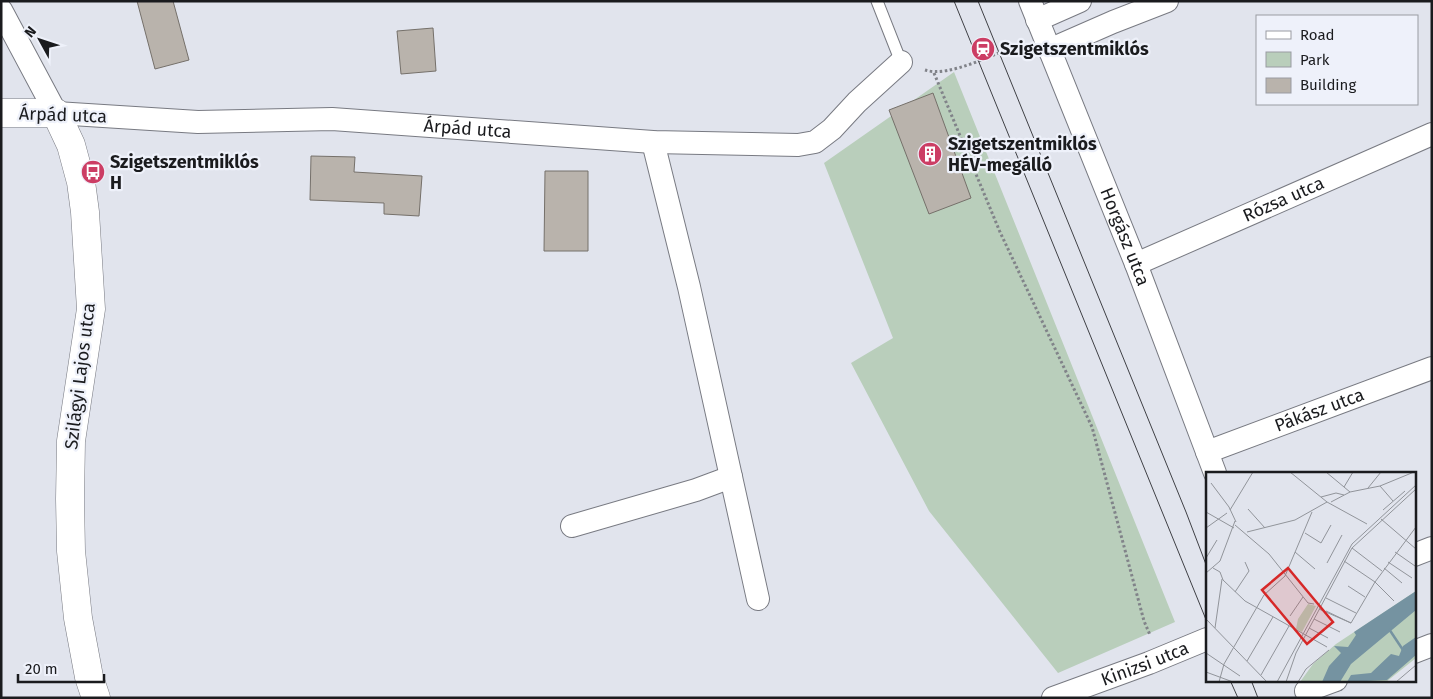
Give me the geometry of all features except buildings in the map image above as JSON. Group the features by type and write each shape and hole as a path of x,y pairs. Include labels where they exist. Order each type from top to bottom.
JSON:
{"street":[{"path":"1033,10 1080,1"},
{"path":"1049,50 1167,1"},
{"name":"Szilágyi Lajos utca","path":"1,10 71,145 81,182 85,212 91,308 71,441 71,551 78,618 89,677 96,698"},
{"name":"Horgász utca","path":"1033,10 1136,264 1215,472"},
{"name":"Árpád utca","path":"1,113 56,113 198,122 332,119 652,142 798,145 815,142 832,129 857,102 901,62"},
{"name":"Rózsa utca","path":"1136,264 1432,134"},
{"path":"652,142 688,287 758,599"},
{"name":"Pákász utca","path":"1207,452 1432,368"},
{"path":"572,526 659,502 731,477"},
{"path":"1416,554 1432,548"},
{"name":"Kinizsi utca","path":"1053,698 1206,639"},
{"path":"1416,651 1432,645"},
{"path":"1305,690 1330,682"}],"lane":[{"path":"878,1 901,62"}],"path":[{"path":"901,62 934,73 969,65 1021,44"},
{"path":"934,73 1000,232 1092,427 1144,621 1160,658"}],"green space":[{"path":"954,72 1175,622 1058,673 929,511 851,363 893,338 824,163"}],"tram line":[{"path":"954,1 1206,620"},
{"path":"978,1 1206,564"},
{"path":"1231,682 1238,698"},
{"path":"1252,682 1258,698"}],"place":[{"name":"Szigetszentmiklós","path":"983,49"},
{"name":"Szigetszentmiklós HÉV-megálló","path":"930,154"},
{"name":"Szigetszentmiklós H","path":"93,172"}]}
